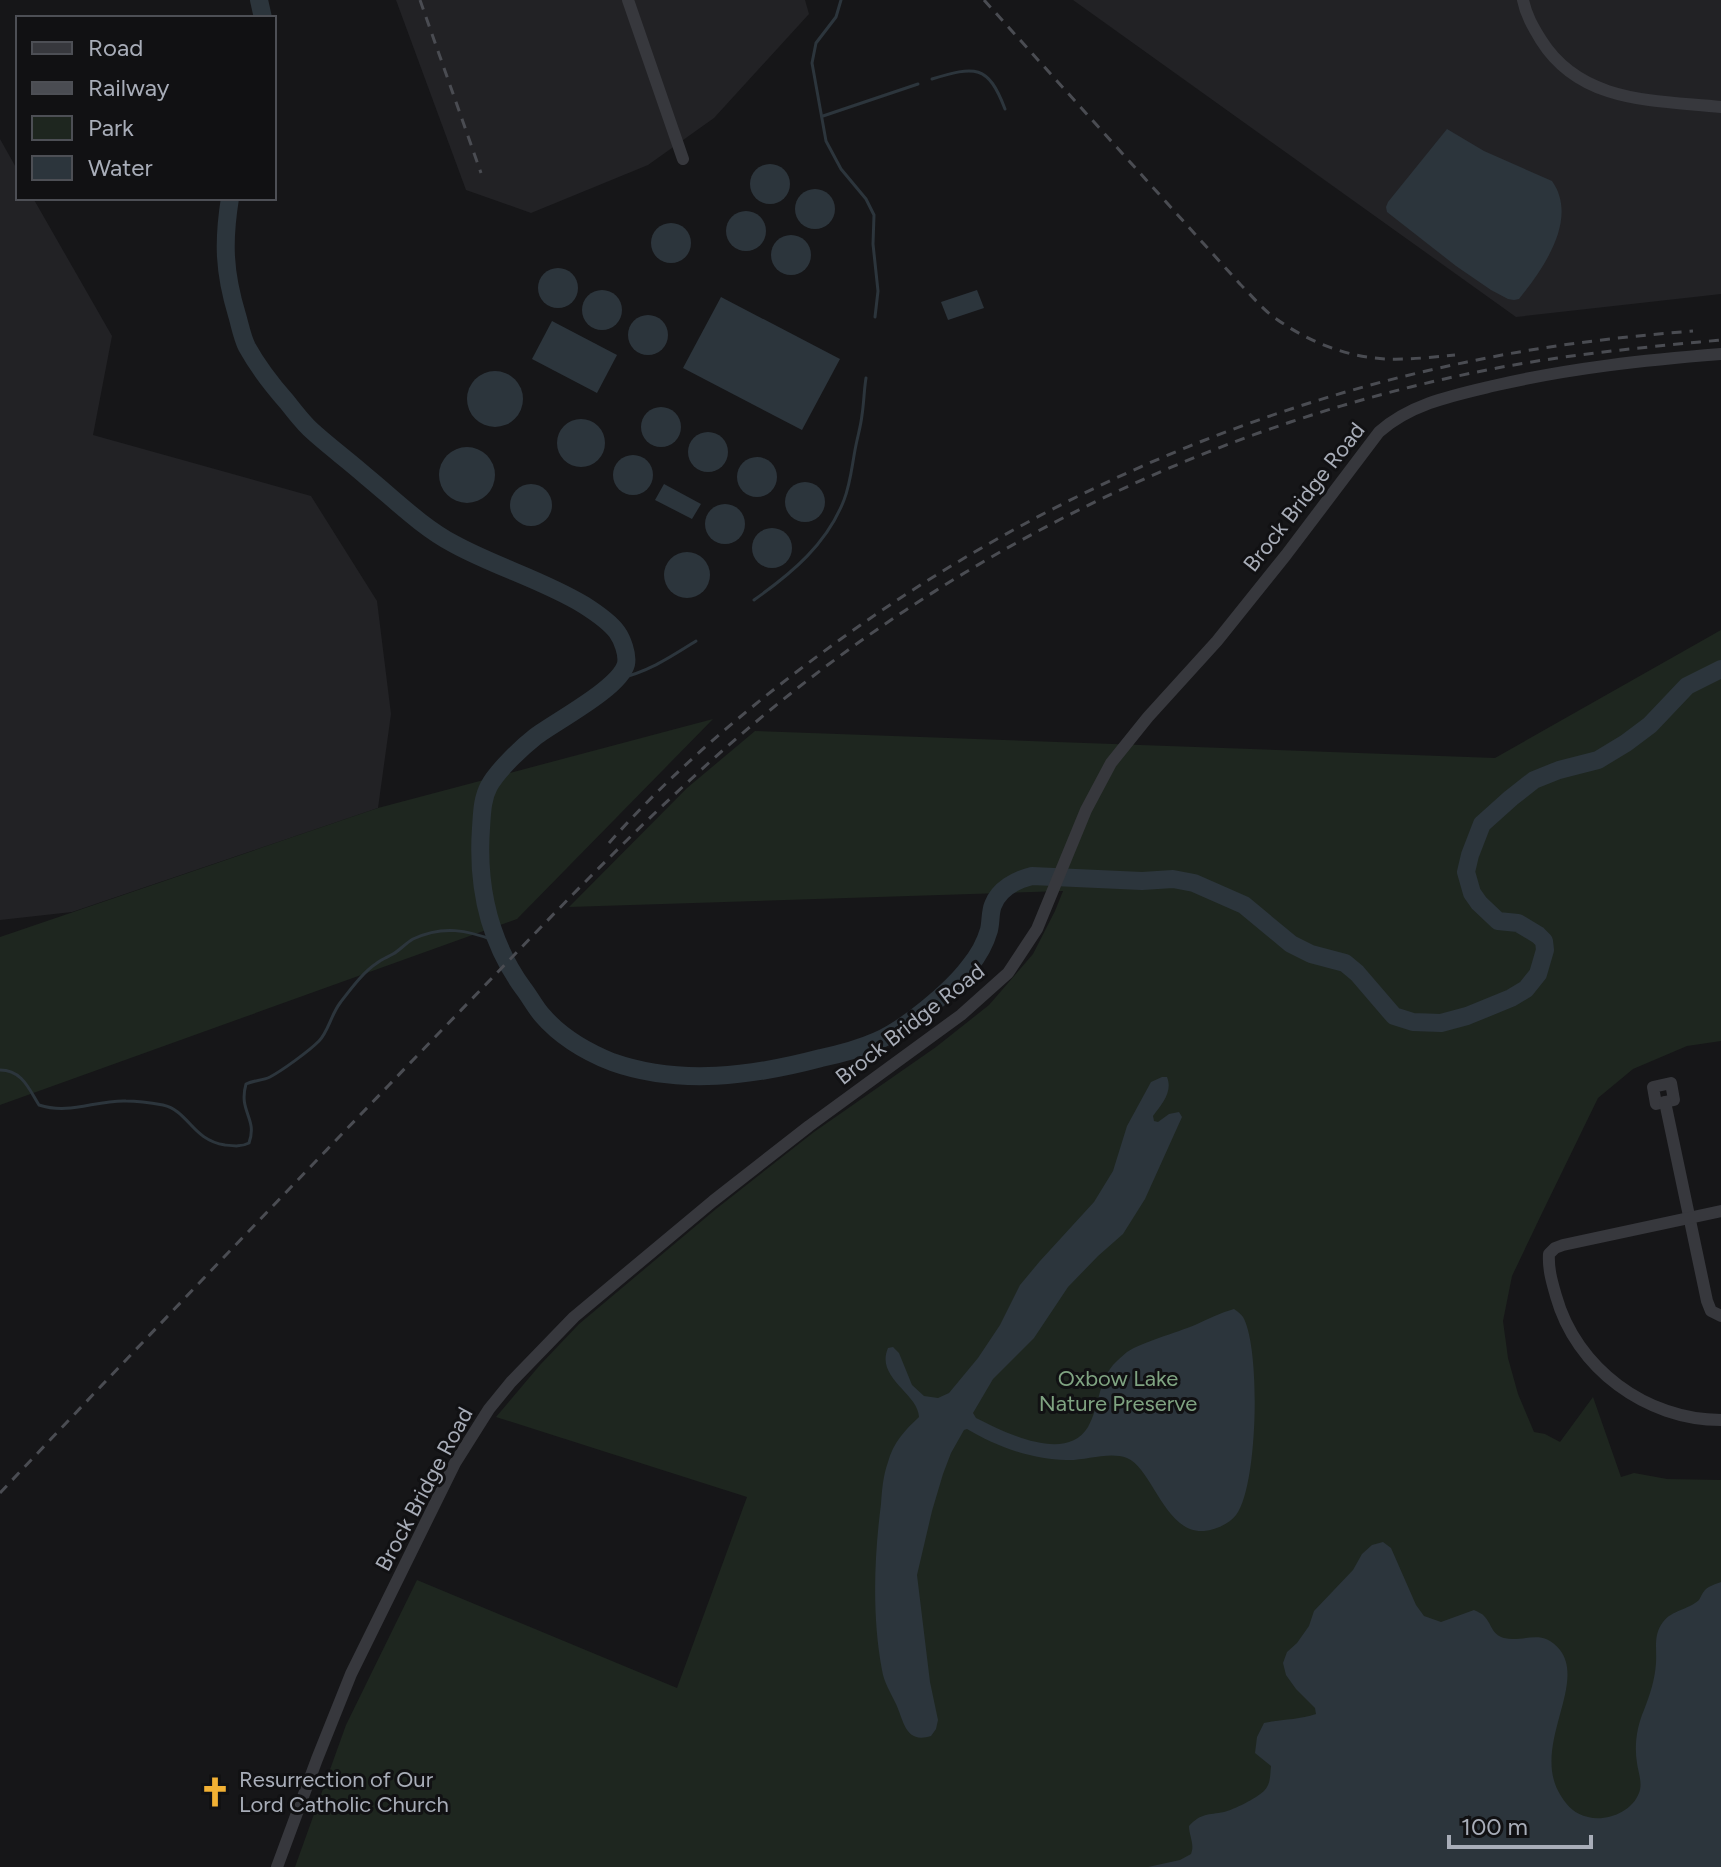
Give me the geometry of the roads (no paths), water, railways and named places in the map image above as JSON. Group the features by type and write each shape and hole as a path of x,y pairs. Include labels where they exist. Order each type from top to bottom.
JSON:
{"street":[{"path":"628,0 683,159"},
{"path":"1523,0 1529,19 1545,47 1561,65 1584,81 1623,96 1721,107"},
{"name":"Brock Bridge Road","path":"277,1867 351,1674 455,1463 489,1409 574,1317 759,1164 961,1015 1008,973 1037,929 1098,784 1120,749 1217,641 1379,432 1393,419 1427,404 1552,373 1634,361 1721,354"},
{"path":"1665,1102 1707,1301 1711,1311 1721,1316"},
{"path":"1721,1211 1563,1245 1549,1254 1550,1272 1563,1315 1585,1354 1617,1386 1659,1409 1705,1420 1721,1420"}],"water":[{"path":"1447,129 1484,151 1552,181 1559,196 1562,211 1555,243 1519,299 1508,299 1491,290 1387,212 1388,202"},
{"path":"770,164 784,170 790,184 784,198 770,204 756,198 750,184 756,170"},
{"path":"815,189 829,195 835,209 829,223 815,229 801,223 795,209 801,195"},
{"path":"746,211 760,217 766,231 760,245 746,251 732,245 726,231 732,217"},
{"path":"671,223 685,229 691,243 685,257 671,263 657,257 651,243 657,229"},
{"path":"791,235 805,241 811,255 805,269 791,275 777,269 771,255 777,241"},
{"path":"558,268 572,274 578,288 572,302 558,308 544,302 538,288 544,274"},
{"path":"602,290 616,296 622,310 616,324 602,330 588,324 582,310 588,296"},
{"path":"977,290 984,308 948,320 941,302"},
{"path":"721,297 840,359 802,430 683,368"},
{"path":"648,315 662,321 668,335 662,349 648,355 634,349 628,335 634,321"},
{"path":"552,321 617,355 597,393 532,359"},
{"path":"495,371 515,379 523,399 515,419 495,427 475,419 467,399 475,379"},
{"path":"661,407 675,413 681,427 675,441 661,447 647,441 641,427 647,413"},
{"path":"581,419 598,426 605,443 598,460 581,467 564,460 557,443 564,426"},
{"path":"708,432 722,438 728,452 722,466 708,472 694,466 688,452 694,438"},
{"path":"467,447 487,455 495,475 487,495 467,503 447,495 439,475 447,455"},
{"path":"633,455 647,461 653,475 647,489 633,495 619,489 613,475 619,461"},
{"path":"757,457 771,463 777,477 771,491 757,497 743,491 737,477 743,463"},
{"path":"805,482 819,488 825,502 819,516 805,522 791,516 785,502 791,488"},
{"path":"531,484 546,490 552,505 546,520 531,526 516,520 510,505 516,490"},
{"path":"664,484 701,504 692,519 655,500"},
{"path":"725,504 739,510 745,524 739,538 725,544 711,538 705,524 711,510"},
{"path":"772,528 786,534 792,548 786,562 772,568 758,562 752,548 758,534"},
{"path":"687,552 703,559 710,575 703,591 687,598 671,591 664,575 671,559"},
{"path":"1167,1077 1169,1088 1153,1116 1154,1121 1179,1112 1182,1117 1145,1199 1123,1234 1068,1287 1034,1338 993,1379 973,1413 976,1418 1002,1431 1034,1442 1065,1443 1078,1438 1088,1427 1108,1372 1127,1352 1234,1309 1243,1317 1253,1357 1253,1448 1243,1500 1236,1515 1226,1524 1204,1531 1191,1529 1169,1512 1145,1474 1127,1458 1041,1458 964,1430 943,1474 917,1575 930,1682 938,1720 931,1736 916,1737 907,1729 884,1679 875,1608 884,1478 896,1443 919,1417 912,1400 887,1368 888,1348 893,1347 899,1353 912,1385 924,1396 938,1398 949,1393 1000,1325 1020,1285 1094,1202 1113,1171 1127,1126 1151,1082"},
{"path":"1383,1542 1391,1548 1424,1616 1441,1622 1474,1610 1483,1615 1494,1631 1504,1638 1540,1637 1560,1650 1567,1664 1567,1681 1554,1738 1553,1777 1569,1807 1579,1814 1595,1818 1618,1814 1636,1800 1639,1793 1637,1736 1653,1681 1660,1627 1671,1615 1690,1606 1699,1600 1703,1592 1721,1582 1721,1867 1148,1867 1180,1860 1191,1854 1189,1826 1197,1819 1239,1806 1264,1791 1270,1779 1271,1766 1255,1753 1257,1737 1264,1723 1316,1714 1315,1708 1286,1675 1283,1663 1287,1652 1309,1626 1314,1611 1353,1570 1362,1554 1372,1545"}],"waterway":[{"path":"259,0 263,16"},
{"path":"841,0 836,17 816,43 812,63 826,141 841,169 866,199 874,215 873,244 878,291 875,317"},
{"path":"932,79 959,72 978,72 992,84 1005,109"},
{"path":"823,116 918,84"},
{"path":"230,200 226,229 227,271 244,339 266,376 303,422 431,530 470,552 584,605 610,624 621,639 626,664 612,683 529,742 493,780 484,801 480,849 488,912 511,970 549,1023 574,1043 612,1062 664,1074 743,1074 849,1051 877,1041 914,1019 961,977 985,940 992,908 999,894 1032,876 1142,881 1173,879 1194,883 1244,905 1291,944 1311,954 1345,963 1394,1016 1413,1022 1441,1023 1467,1016 1526,989 1538,974 1545,950 1544,941 1538,935 1518,923 1498,921 1472,893 1466,872 1482,824 1534,780 1598,760 1626,743 1650,725 1687,686 1721,669"},
{"path":"754,600 807,556 837,516 850,480 862,419 866,378"},
{"path":"617,679 667,659 696,641"},
{"path":"0,1070 19,1077 39,1105 72,1108 115,1101 163,1105 179,1113 198,1132 214,1142 243,1145 249,1143 251,1134 244,1102 246,1084 275,1074 319,1041 340,1003 372,967 413,939 435,932 465,932 496,941"}],"railway":[{"path":"420,0 481,173"},
{"path":"984,0 1271,315 1311,339 1355,355 1395,359 1455,355"},
{"path":"609,843 663,786 721,733 845,636 989,544 1064,503 1142,466 1301,406 1384,382 1523,351 1693,331"},
{"path":"0,1493 629,838 751,726 833,661 919,601 1008,547 1101,499 1197,457 1295,421 1395,391 1497,368 1581,355 1721,340"}],"place":[{"name":"Resurrection of Our Lord Catholic Church","path":"215,1792"}],"park label":[{"name":"Oxbow Lake Nature Preserve","path":"1118,1390"}]}
